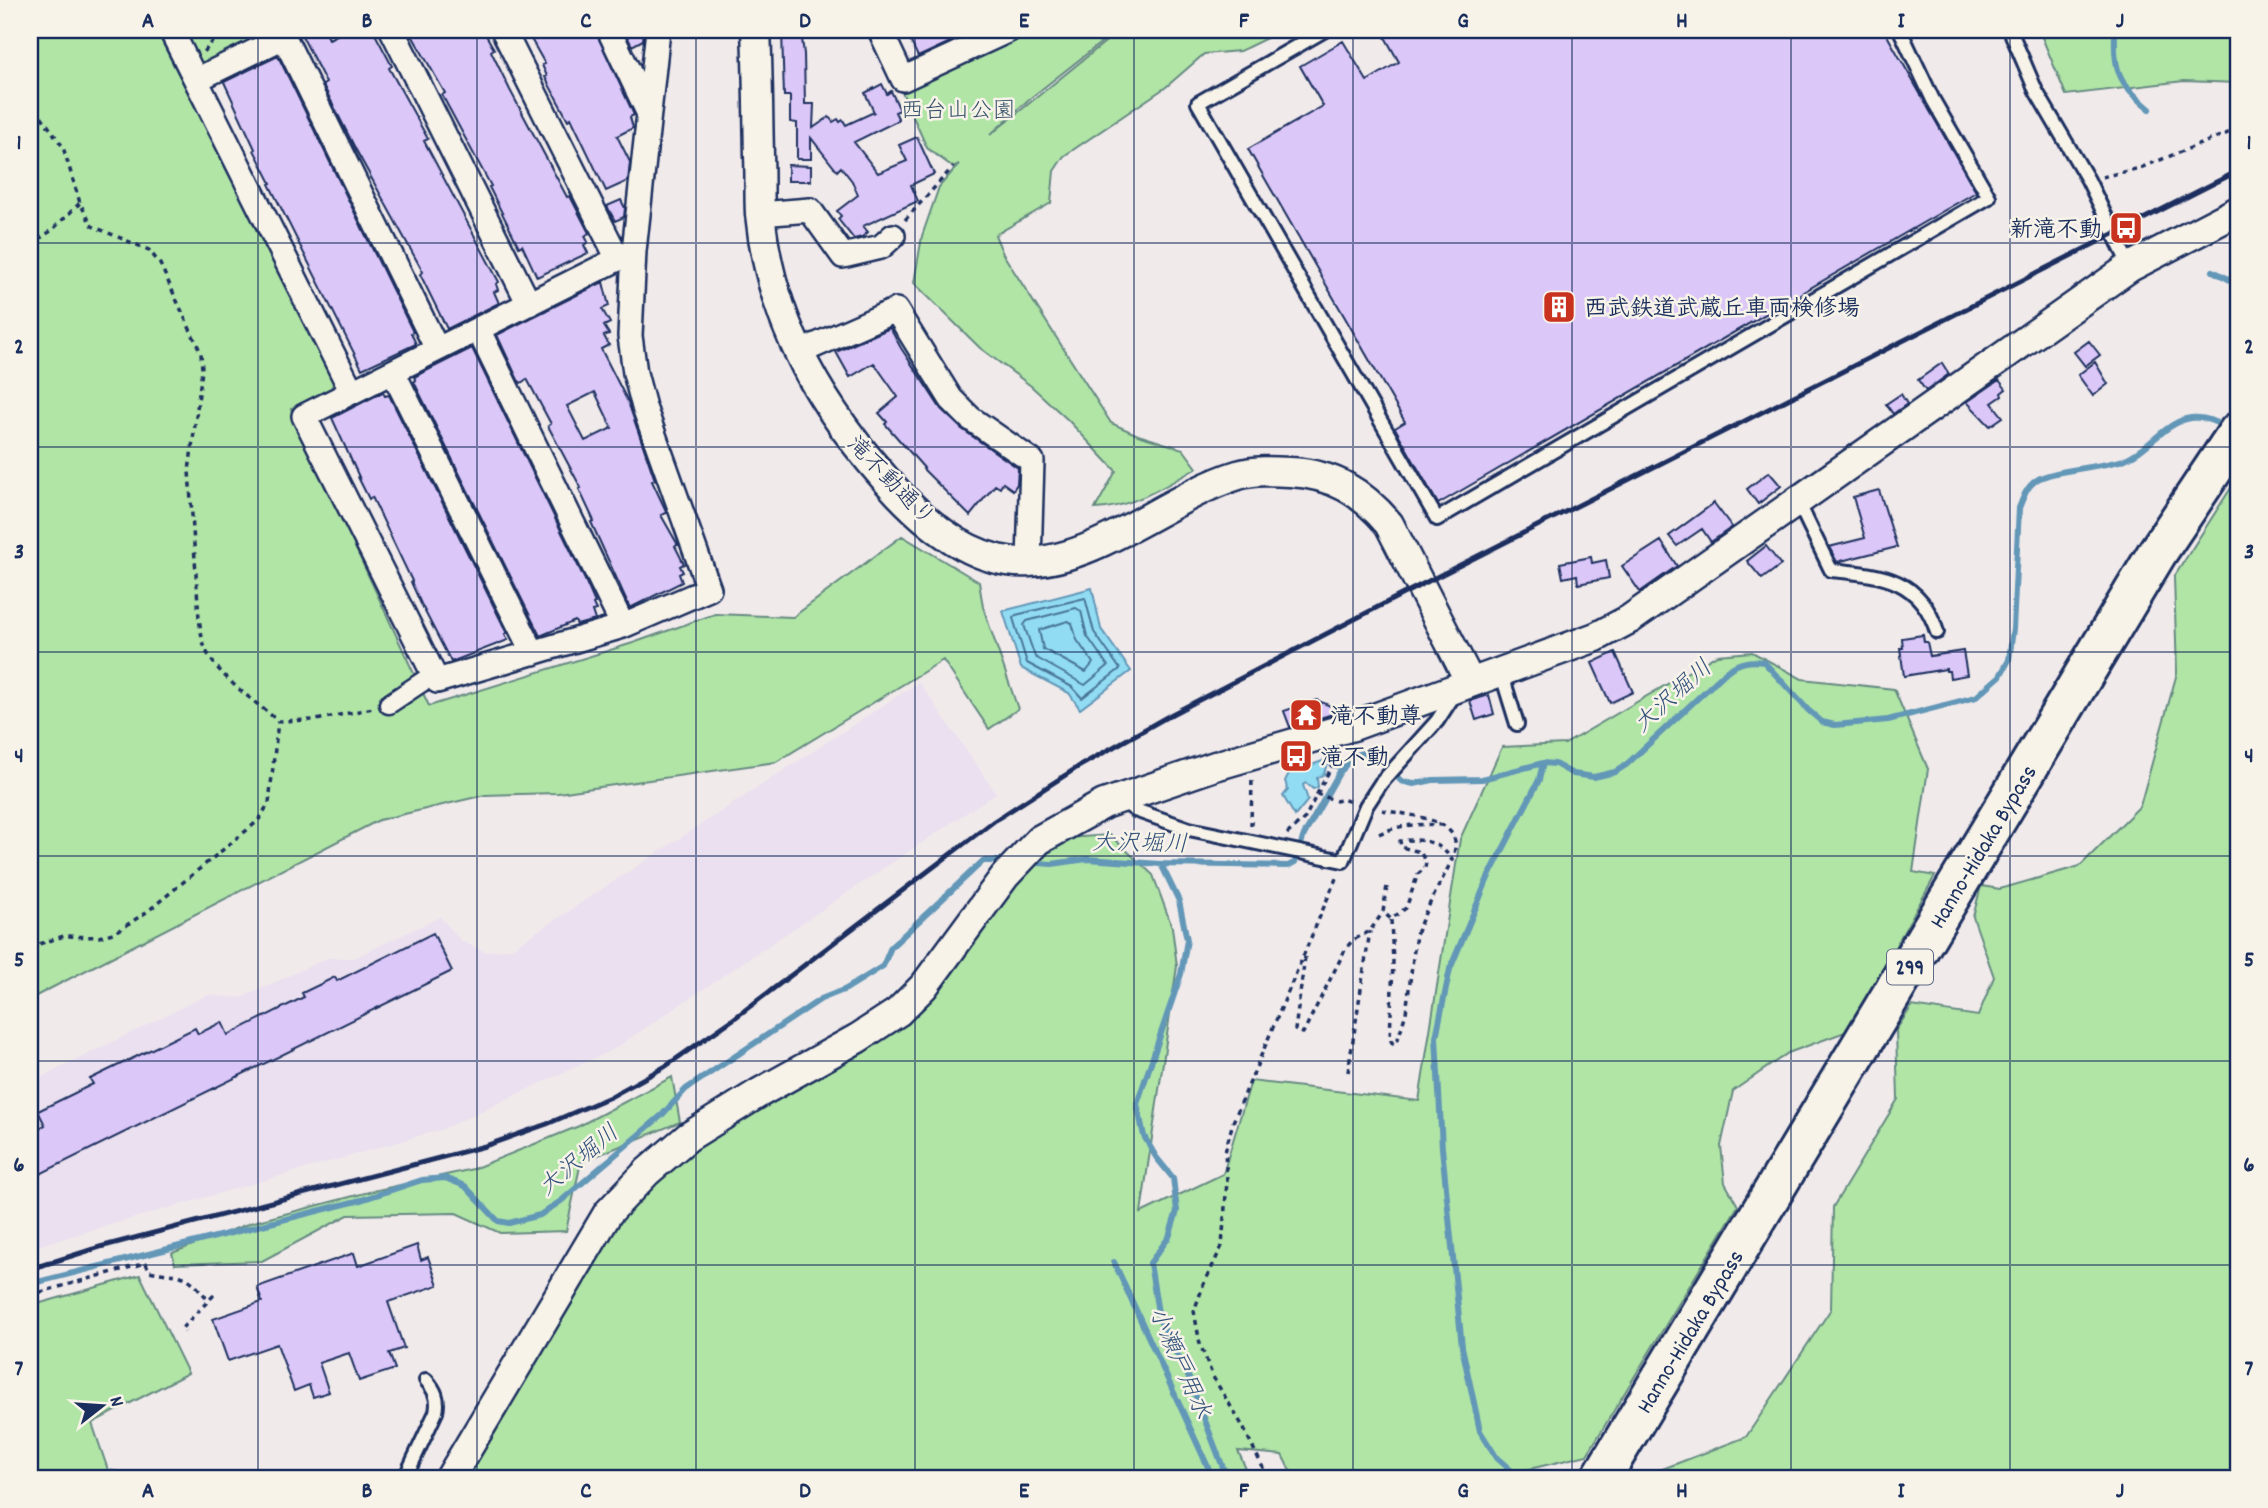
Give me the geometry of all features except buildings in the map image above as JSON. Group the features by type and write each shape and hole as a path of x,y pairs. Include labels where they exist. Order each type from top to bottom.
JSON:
{"highway":[{"name":"Hanno-Hidaka Bypass","path":"1601,1478 2157,553 2229,445"}],"street":[{"path":"171,30 352,392"},
{"path":"392,30 529,303"},
{"path":"503,30 626,255"},
{"path":"609,30 648,112"},
{"path":"626,255 304,416 437,681 623,626 709,589 644,407 635,373 630,336 626,255 658,30"},
{"name":"滝不動通り","path":"756,30 761,214 770,268 783,314 798,353 830,410 868,460 914,510 963,547 997,559 1029,562 1092,546 1210,486 1240,474 1269,471 1329,478 1372,504 1389,524 1465,684"},
{"path":"880,30 903,79 1009,30"},
{"path":"196,80 284,37 437,349"},
{"path":"761,214 810,210 843,256 881,247 893,236"},
{"path":"450,1478 608,1213 647,1172 698,1131 898,1012 924,986 1005,876 1039,840 1104,804 1252,754 1353,726 1597,637 1630,619 2130,267 2238,211"},
{"path":"798,353 896,310 951,399 970,418 1032,461 1029,562"},
{"path":"478,329 623,626"},
{"path":"393,372 533,653"},
{"path":"389,705 434,674"}],"lane":[{"path":"1325,30 1198,103 1437,519 1989,197 1933,100 1900,30"},
{"path":"2010,30 2036,91 2088,180 2130,267"},
{"path":"1798,502 1831,570 1875,575 1892,580 1921,600 1937,632"},
{"path":"1501,672 1517,724"},
{"path":"1119,799 1135,810 1189,828 1343,861 1366,806 1381,783 1437,721 1465,684"},
{"path":"405,1478 438,1404 436,1395 426,1380"}],"path":[{"path":"30,100 63,147 80,203 92,226 149,250 160,264 201,353 202,370 190,471 199,618 202,640 208,655 222,673 278,721 316,720 389,705"},
{"path":"2088,180 2140,168 2238,129"},
{"path":"893,236 914,208 953,167"},
{"path":"30,245 51,231 80,203"},
{"path":"30,947 64,936 99,937 116,932 148,911 258,821 269,803 278,721"},
{"path":"1278,848 1289,832 1305,818 1331,764"},
{"path":"1250,842 1252,776 1255,769"},
{"path":"1317,794 1332,800"},
{"path":"1366,806 1423,818 1444,826 1454,837 1456,846 1452,860 1416,934 1406,1013 1397,1042 1393,1044 1390,1039 1391,919 1383,912"},
{"path":"1379,834 1396,826 1409,824 1444,826"},
{"path":"1391,919 1406,908 1418,874 1425,868 1426,862 1420,852 1401,847 1401,841 1436,843 1445,849 1452,860"},
{"path":"1268,1478 1242,1425 1213,1377 1200,1345 1194,1311 1222,1246 1226,1205 1225,1152 1233,1122 1343,861"},
{"path":"1348,1072 1370,931 1383,912 1387,886"},
{"path":"1305,951 1295,1030 1303,1033 1346,948 1353,940 1370,931"},
{"path":"30,1295 146,1263 149,1271 187,1276 205,1296 213,1296 182,1328 185,1332"}],"shaded area":[{"path":"919,682 996,793 614,1049 443,1129 30,1248 30,1083 207,995 241,998 327,958 354,958 440,917 461,941 486,952 512,948"}],"green space":[{"path":"30,30 156,30 334,379 331,390 291,409 429,706 633,643 715,614 793,617 902,536 979,582 983,607 1018,709 989,729 943,660 776,762 558,793 485,795 379,820 30,999"},
{"path":"181,30 271,30 199,65"},
{"name":"西台山公園","path":"1031,30 1117,30 1028,100 990,135 1120,30 1275,30 1273,35 1240,51 1204,54 1166,87 1064,156 1054,171 1051,203 995,235 1003,254 1111,423 1138,435 1183,449 1197,468 1148,495 1108,508 1095,509 1116,471 1068,420 1031,386 980,348 914,283 922,236 939,187 959,164 953,167 927,148 902,92"},
{"path":"2039,30 2238,30 2238,83 2184,81 2066,95"},
{"path":"2238,477 2238,1478 1639,1478 1746,1437 1831,1309 1833,1207 1898,1099 1896,1030 1912,1006 1978,1016 1994,977 1973,917 1981,886 2000,889 2080,866 2140,806 2177,673 2174,577"},
{"path":"1752,652 1802,679 1894,689 1928,769 1913,872 1935,876 1848,1031 1788,1053 1733,1091 1721,1146 1725,1183 1738,1206 1587,1455 1526,1470 1520,1478 1294,1478 1282,1455 1238,1451 1250,1478 459,1478 647,1172 858,1038 1039,840 1110,835 1153,875 1172,927 1177,966 1141,1213 1223,1174 1251,1081 1419,1101 1460,839 1502,747 1565,744 1717,655"},
{"path":"672,1077 680,1122 581,1162 566,1231 500,1233 456,1213 348,1215 262,1261 175,1264 172,1253 250,1223 373,1191 473,1169 579,1126"},
{"path":"140,1275 188,1373 92,1423 108,1470 150,1478 30,1478 30,1306"}],"water":[{"path":"1092,588 1101,629 1131,671 1080,709 1069,693 1021,668 1003,611"},
{"path":"1328,759 1324,774 1317,778 1318,787 1313,789 1306,783 1303,785 1308,800 1295,816 1283,796 1288,790 1285,781 1289,773"}],"waterway":[{"path":"2115,30 2115,56 2120,75 2130,91 2150,109"},
{"path":"2213,271 2238,284"},
{"name":"大沢堀川","path":"1038,863 1052,864 1087,859 1161,864 1288,866 1295,862 1304,835 1339,773 1353,756 1361,753 1376,754 1401,781 1414,784 1433,780 1482,779 1543,763 1555,764 1573,774 1594,777 1615,772 1626,765 1727,671 1744,662 1764,662 1808,710 1822,722 1835,725 1888,720 1976,697 2000,676 2009,660 2019,508 2032,484 2052,474 2123,460 2140,451 2169,427 2186,419 2207,419 2226,428"},
{"path":"1328,762 1343,769"},
{"path":"1515,1474 1497,1458 1480,1431 1462,1347 1442,1148 1436,1037 1450,969 1488,878 1539,780 1543,763"},
{"name":"大沢堀川","path":"30,1284 361,1200 422,1180 445,1178 465,1186 498,1221 509,1223 540,1215 561,1201 662,1115 686,1089 821,999 846,989 883,966 891,947 983,861 998,861"},
{"path":"1161,864 1179,901 1187,940 1181,974 1137,1104 1144,1136 1173,1178 1177,1211 1169,1237 1150,1263 1159,1319 1186,1371 1227,1478"},
{"name":"小瀬戸用水","path":"1114,1262 1213,1478"}],"railway":[{"path":"30,1269 100,1247 485,1146 547,1124 610,1097 666,1066 732,1020 994,821 1078,767 1172,714 1401,595 2238,171"}],"place":[{"name":"新滝不動","path":"2126,228"},
{"name":"西武鉄道武蔵丘車両検修場","path":"1559,307"},
{"name":"滝不動尊","path":"1306,715"},
{"name":"滝不動","path":"1296,756"}]}
